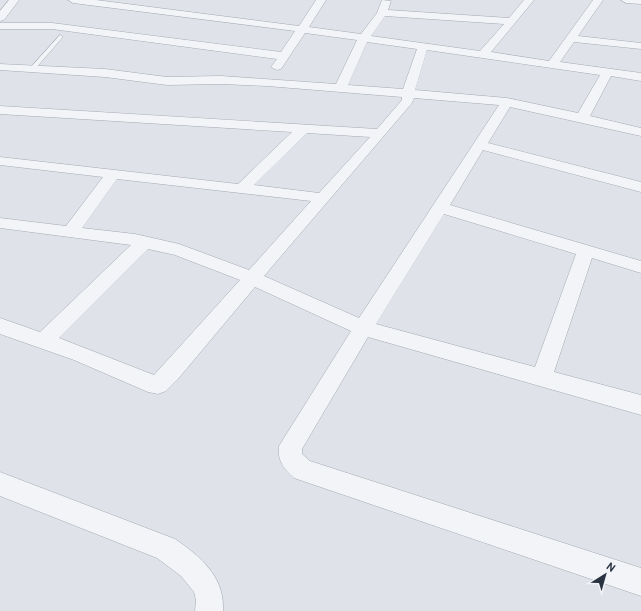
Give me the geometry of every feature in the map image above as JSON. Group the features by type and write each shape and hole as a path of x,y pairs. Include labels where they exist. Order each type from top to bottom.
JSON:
{"street":[{"path":"0,18 14,0"},
{"path":"73,0 301,29 363,39 641,77"},
{"path":"267,82 321,0"},
{"path":"340,88 363,39 382,13 386,0"},
{"path":"483,55 529,0"},
{"path":"552,65 598,0"},
{"path":"626,0 641,1"},
{"path":"104,13 116,6"},
{"path":"382,13 511,21"},
{"path":"80,29 92,21"},
{"path":"0,26 40,25 80,29 283,56"},
{"path":"571,38 641,46"},
{"path":"0,326 45,340 148,383 158,385 171,373 252,278 404,106 408,100 408,92 423,47"},
{"path":"0,67 105,73 168,81 221,80 267,82 408,92 507,102 641,132"},
{"path":"582,118 607,72"},
{"path":"507,102 363,328 290,446 289,455 291,460 303,470 641,582"},
{"path":"0,110 145,120 381,133"},
{"path":"241,189 303,129"},
{"path":"479,145 641,187"},
{"path":"0,161 323,198"},
{"path":"71,231 113,174"},
{"path":"440,207 641,267"},
{"path":"0,223 71,231 145,242 179,250 252,278 363,328 641,405"},
{"path":"45,340 145,242"},
{"path":"541,378 586,250"},
{"path":"2,488 166,548 183,560 202,578 209,591 210,611"}],"lane":[{"path":"33,68 60,37"}]}
